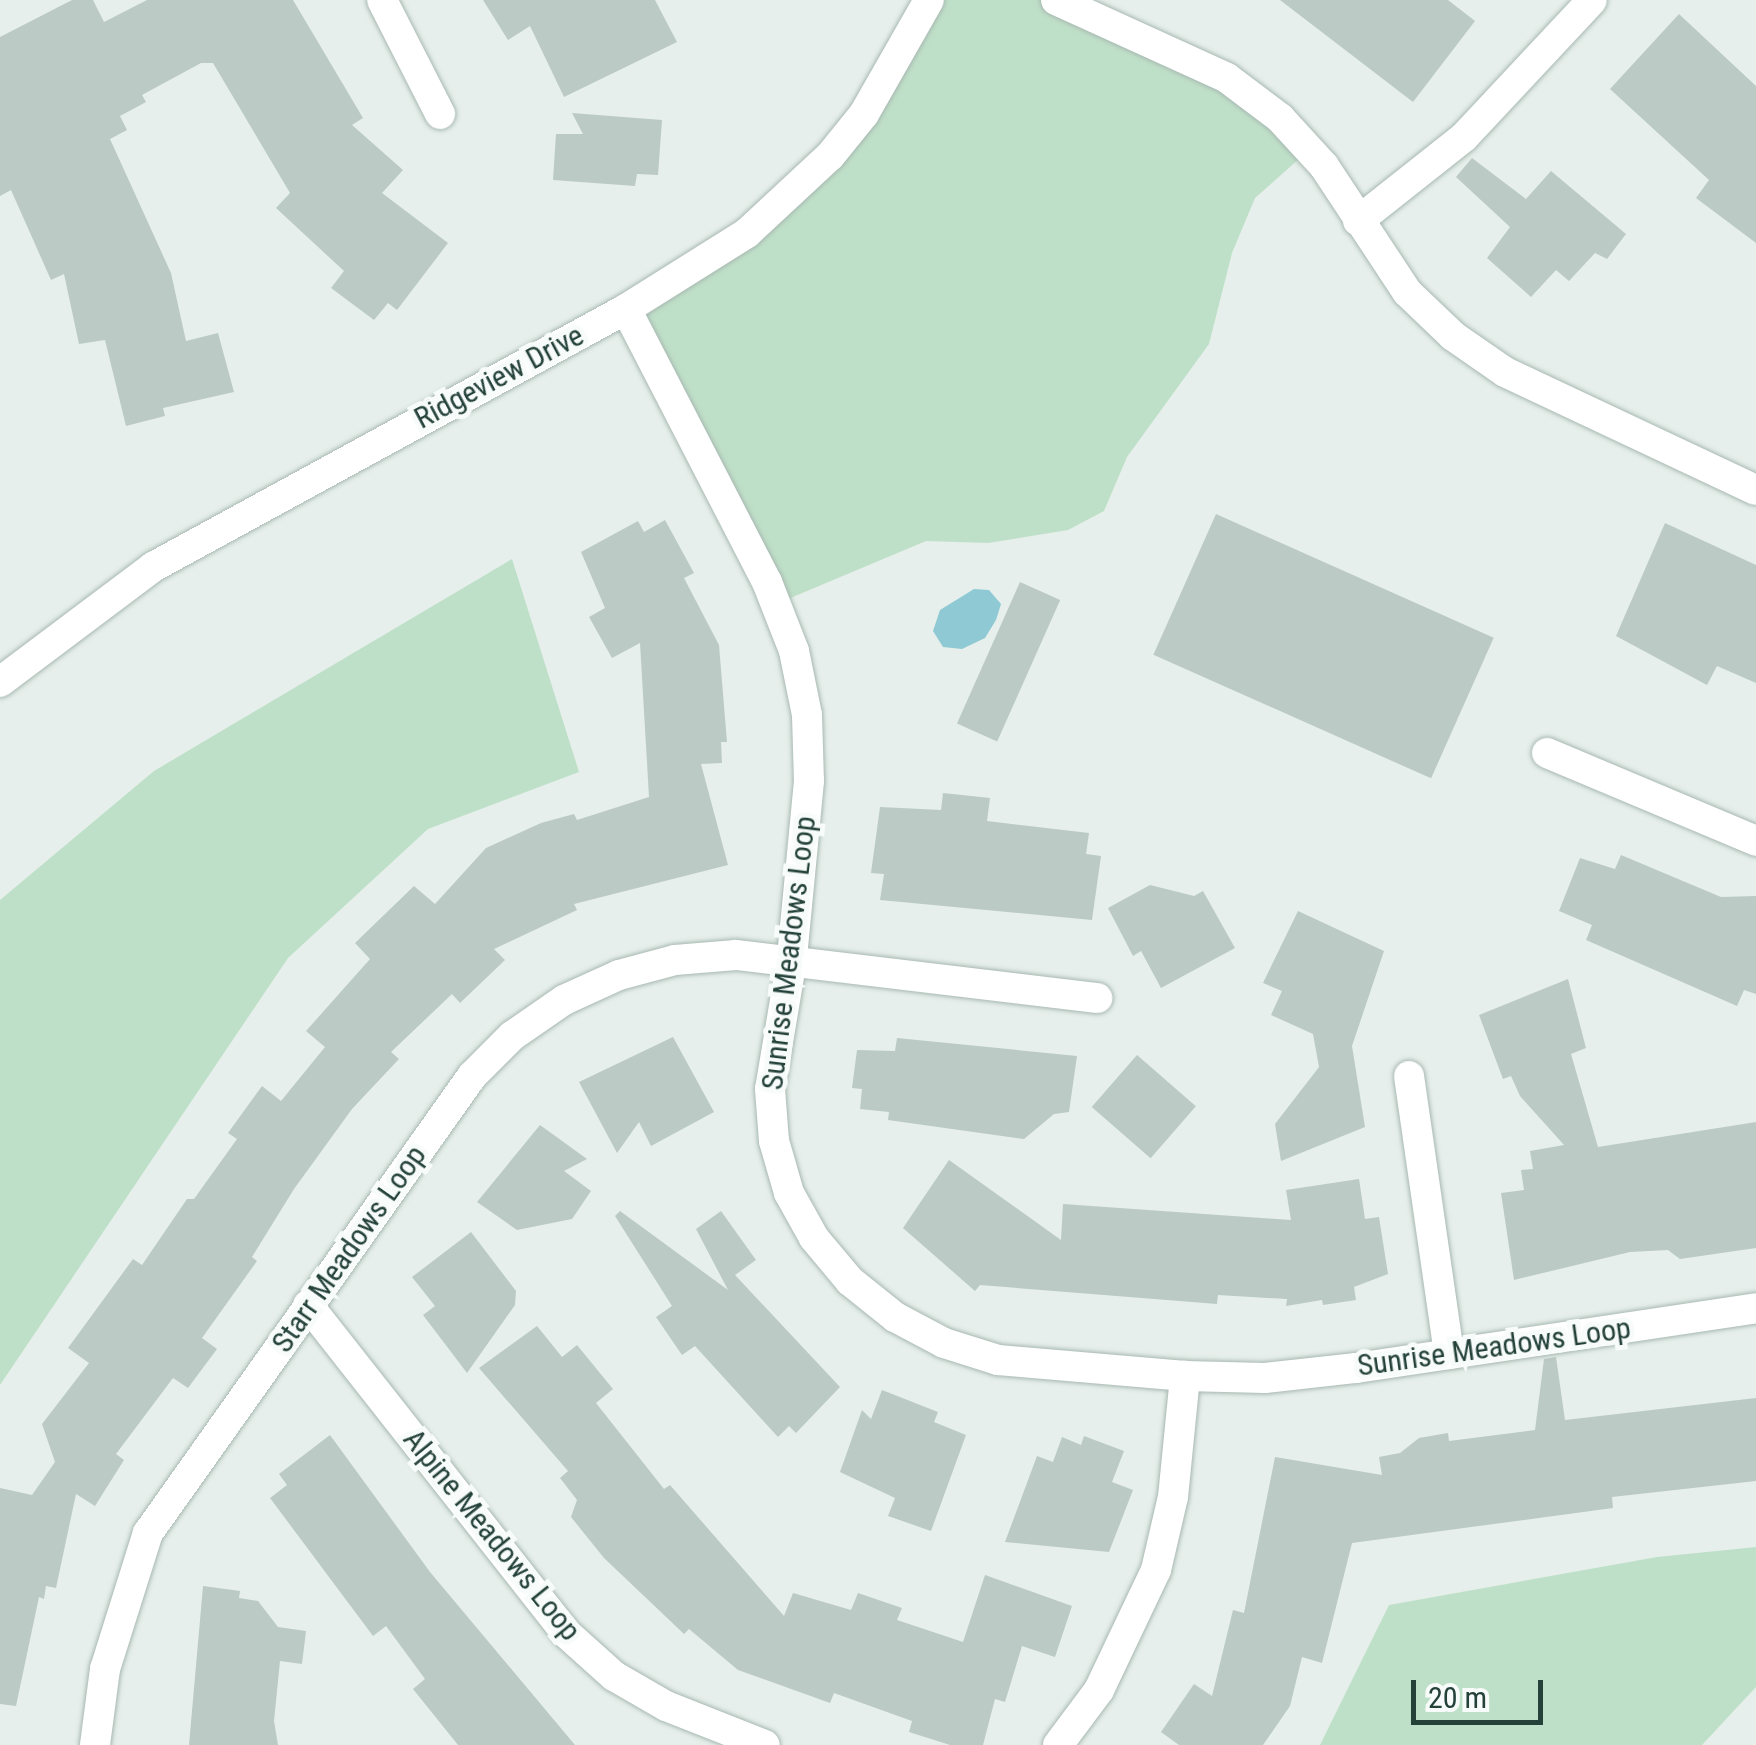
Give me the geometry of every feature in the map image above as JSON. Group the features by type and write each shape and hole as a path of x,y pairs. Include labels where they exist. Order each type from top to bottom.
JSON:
{"street":[{"path":"382,0 440,114"},
{"name":"Ridgeview Drive","path":"0,682 108,597 183,548 626,309 747,233 830,156 884,83 929,0"},
{"path":"1056,0 1227,78 1280,118 1324,166 1408,292 1453,336 1505,372 1756,490"},
{"path":"1358,220 1464,137 1592,0"},
{"name":"Sunrise Meadows Loop","path":"626,309 767,582 794,651 807,715 809,780 792,959 770,1089 774,1141 789,1194 814,1238 850,1281 894,1318 944,1343 998,1360 1185,1376 1266,1378 1756,1308"},
{"path":"1547,753 1756,841"},
{"name":"Starr Meadows Loop","path":"95,1745 105,1669 148,1533 472,1076 512,1036 564,1000 638,970 736,955 1097,998"},
{"path":"1410,1076 1449,1354"},
{"name":"Alpine Meadows Loop","path":"308,1306 566,1633 614,1676 666,1706 765,1745"},
{"path":"1058,1745 1099,1690 1156,1570 1173,1497 1185,1376"}],"green space":[{"path":"929,0 1056,0 1175,50 1309,150 1255,198 1232,253 1209,344 1127,457 1104,511 1068,530 988,543 926,541 788,599 626,309 791,196"},
{"path":"512,559 579,772 428,829 288,958 0,1385 0,900 154,771"},
{"path":"1756,1547 1756,1687 1702,1745 1320,1745 1389,1605 1657,1557"}],"water":[{"path":"974,589 989,590 1001,604 996,620 985,638 962,649 943,647 933,631 940,610"}],"building":[{"path":"72,0 93,0 104,22 147,0 293,0 363,118 352,125 403,170 382,193 448,243 397,310 388,303 374,320 331,288 344,271 276,208 290,193 213,63 201,63 142,95 146,102 120,116 127,130 110,139 171,273 186,341 218,333 234,392 163,408 165,416 126,426 105,340 79,344 64,274 51,280 11,190 0,196 0,37"},
{"path":"483,0 655,0 677,42 564,97 530,26 508,40"},
{"path":"1280,0 1448,0 1475,21 1413,102"},
{"path":"1679,14 1756,86 1756,243 1696,198 1709,180 1610,89"},
{"path":"572,113 662,120 658,175 637,174 635,186 553,180 556,134 583,134"},
{"path":"1472,158 1526,199 1551,171 1626,234 1607,259 1595,253 1569,281 1556,270 1531,297 1487,258 1510,227 1456,177"},
{"path":"1216,514 1494,638 1431,778 1153,655"},
{"path":"665,520 694,573 684,578 719,645 727,742 721,742 722,763 701,764 728,865 574,904 577,910 494,949 505,960 460,1003 452,994 391,1052 399,1059 352,1109 294,1189 252,1257 257,1261 202,1338 217,1349 188,1388 173,1378 116,1454 124,1460 95,1506 76,1494 56,1588 46,1586 44,1599 39,1597 16,1706 0,1704 0,1488 32,1495 55,1462 42,1424 89,1363 68,1348 133,1259 142,1265 187,1199 194,1199 237,1139 228,1133 262,1086 281,1101 325,1047 306,1031 370,959 355,943 414,886 435,904 486,848 541,823 574,814 577,820 649,797 640,643 612,658 589,617 605,608 581,552 638,521 644,532"},
{"path":"1665,523 1756,565 1756,683 1717,666 1707,685 1616,636"},
{"path":"1020,582 1060,600 997,741 957,724"},
{"path":"943,793 990,798 987,821 1089,833 1086,854 1101,856 1092,920 880,900 884,874 871,873 880,807 941,810"},
{"path":"1621,855 1721,897 1756,896 1756,994 1744,990 1737,1006 1586,940 1592,925 1559,911 1580,858 1615,869"},
{"path":"1150,885 1194,896 1203,891 1235,948 1161,988 1141,951 1133,956 1108,908"},
{"path":"1298,911 1384,951 1352,1046 1365,1127 1281,1161 1275,1124 1319,1067 1313,1034 1271,1015 1282,991 1263,983"},
{"path":"1568,979 1586,1048 1571,1054 1598,1147 1756,1122 1756,1248 1680,1259 1668,1250 1630,1252 1514,1280 1501,1193 1524,1190 1521,1170 1533,1169 1530,1151 1564,1145 1520,1096 1511,1076 1503,1079 1479,1015"},
{"path":"673,1037 714,1112 651,1146 639,1122 617,1153 579,1082"},
{"path":"897,1038 1077,1056 1069,1112 1054,1114 1024,1139 888,1120 889,1112 860,1109 862,1089 852,1088 857,1050 895,1051"},
{"path":"1137,1055 1196,1106 1151,1158 1092,1107"},
{"path":"540,1125 587,1159 564,1171 591,1191 572,1219 517,1230 477,1202"},
{"path":"949,1160 1061,1240 1063,1204 1291,1220 1286,1190 1359,1179 1365,1219 1379,1217 1388,1274 1354,1287 1356,1300 1323,1305 1322,1300 1286,1306 1287,1299 1218,1295 1217,1304 980,1285 975,1291 903,1228"},
{"path":"620,1211 728,1290 696,1229 721,1211 756,1260 735,1275 840,1387 796,1433 789,1426 778,1437 695,1346 682,1355 656,1317 672,1306 615,1216"},
{"path":"471,1232 516,1291 515,1305 467,1373 423,1315 435,1306 412,1277"},
{"path":"537,1326 562,1357 577,1345 613,1389 596,1403 664,1489 670,1485 784,1616 793,1593 851,1610 858,1593 902,1608 897,1620 963,1642 985,1575 1072,1606 1055,1657 1022,1646 1005,1702 995,1699 983,1745 950,1745 909,1732 912,1721 834,1693 830,1703 738,1670 689,1629 684,1634 604,1558 571,1517 577,1500 560,1478 568,1471 479,1368"},
{"path":"1556,1357 1565,1420 1756,1398 1756,1481 1612,1497 1613,1508 1352,1543 1322,1663 1302,1657 1290,1706 1263,1745 1179,1745 1161,1732 1194,1684 1212,1696 1233,1610 1244,1613 1275,1457 1382,1475 1379,1457 1400,1453 1419,1438 1448,1433 1449,1441 1535,1430 1544,1359"},
{"path":"882,1390 938,1412 934,1422 966,1435 931,1531 888,1516 895,1498 840,1472 862,1410 871,1419"},
{"path":"330,1435 430,1572 575,1745 458,1745 413,1689 425,1679 386,1626 373,1636 270,1498 287,1485 279,1474"},
{"path":"1084,1436 1124,1451 1112,1482 1133,1490 1109,1552 1005,1542 1037,1456 1053,1462 1062,1437 1081,1445"},
{"path":"203,1586 240,1591 239,1598 258,1601 278,1627 306,1631 302,1664 280,1661 274,1721 278,1745 189,1745"}]}
